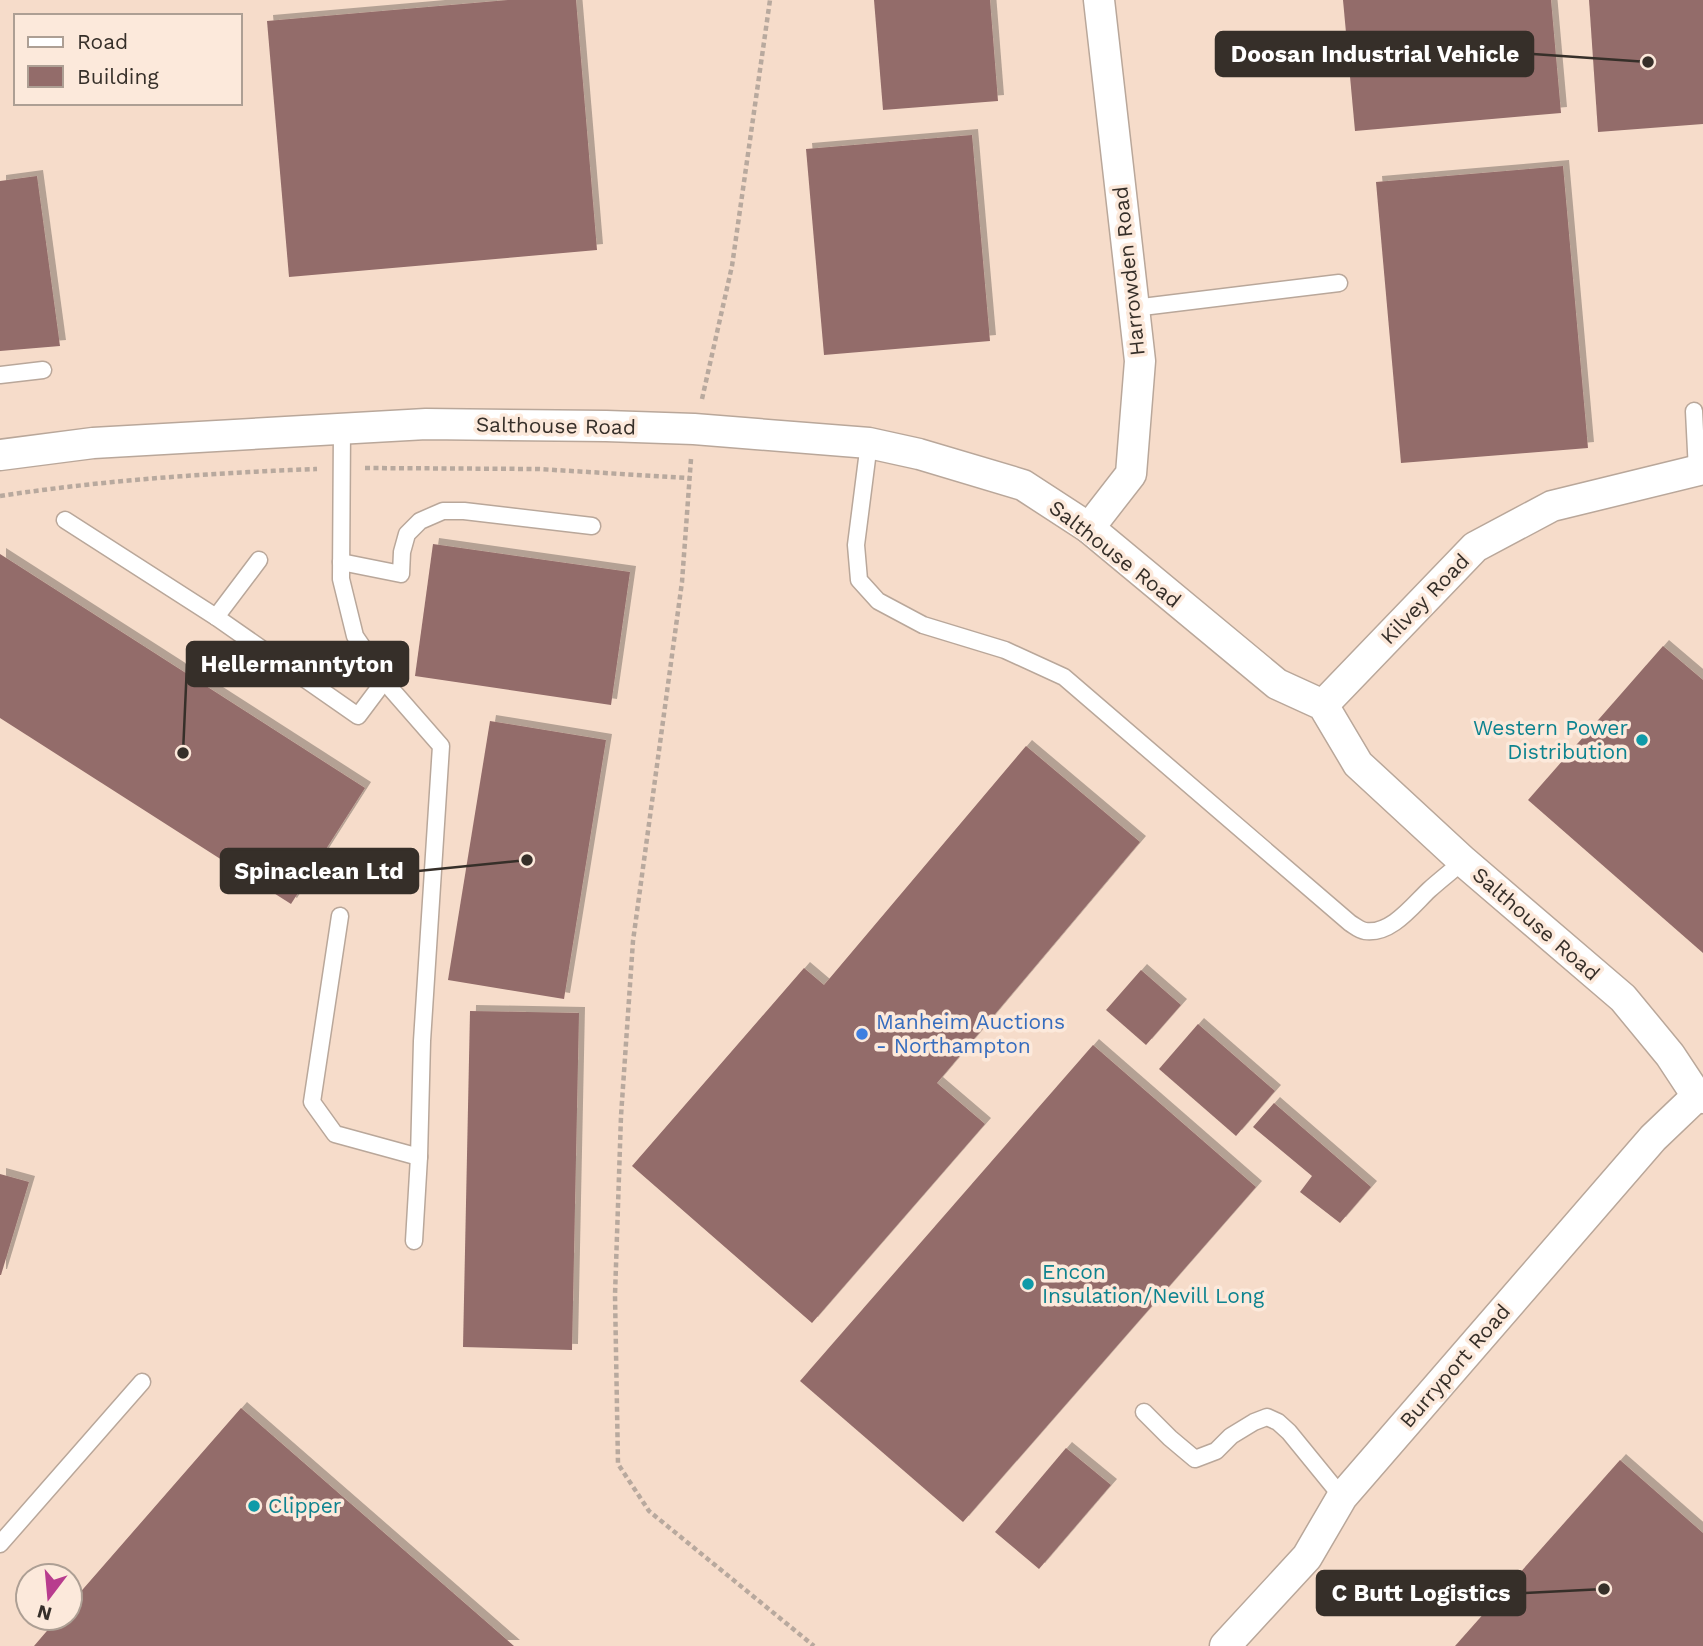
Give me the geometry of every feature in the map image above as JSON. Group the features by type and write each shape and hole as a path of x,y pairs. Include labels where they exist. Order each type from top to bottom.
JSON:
{"street":[{"name":"Harrowden Road","path":"1088,528 1130,474 1140,361 1098,0"},
{"name":"Salthouse Road","path":"0,455 93,443 426,424 606,426 694,429 869,443 919,454 1023,485 1088,528 1277,684 1323,705 1359,764 1463,861 1623,998 1670,1055 1700,1097"},
{"name":"Kilvey Road","path":"1323,705 1475,547 1552,506 1700,470"},
{"name":"Burryport Road","path":"1225,1646 1307,1558 1342,1497 1653,1138 1700,1097"}],"lane":[{"path":"1134,308 1339,284"},
{"path":"0,375 43,370"},
{"path":"1695,411 1700,470"},
{"path":"342,429 341,579 355,636 385,680 441,746 422,1041 414,1241"},
{"path":"869,443 856,545 859,580 878,601 923,625 1005,650 1064,677 1350,923 1362,930 1379,929 1405,915 1463,861"},
{"path":"341,562 401,574 402,552 407,534 420,521 443,511 464,511 592,526"},
{"path":"65,520 216,617 358,716 385,680"},
{"path":"216,617 259,560"},
{"path":"340,916 312,1102 335,1134 419,1157"},
{"path":"0,1544 142,1382"},
{"path":"1144,1412 1195,1459 1216,1451 1230,1436 1254,1422 1267,1418 1278,1422 1342,1497"}],"path":[{"path":"700,406 732,267 770,0"},
{"path":"689,478 682,582 634,941 621,1116 615,1295 618,1464 649,1511 814,1646"}],"shaded area":[{"path":"0,0 1703,0 1703,1646 0,1646"}],"building":[{"path":"508,0 576,0 597,250 289,277 267,21"},
{"path":"874,0 990,0 998,101 883,110"},
{"path":"1343,0 1551,0 1561,113 1355,131"},
{"path":"1589,0 1703,0 1703,124 1598,132"},
{"path":"972,135 990,341 824,355 806,149"},
{"path":"1563,166 1588,448 1401,463 1376,182"},
{"path":"37,176 60,346 0,351 0,181"},
{"path":"433,544 630,572 611,705 415,676"},
{"path":"0,554 365,788 291,904 0,718"},
{"name":"Western Power Distribution","path":"1663,646 1703,680 1703,953 1528,800"},
{"path":"490,721 606,740 564,999 448,980"},
{"name":"Manheim Auctions - Northampton","path":"1026,746 1140,842 937,1083 985,1124 812,1323 632,1166 804,968 824,985"},
{"path":"1141,970 1181,1005 1146,1045 1106,1010"},
{"path":"470,1011 579,1013 572,1350 463,1347"},
{"path":"1198,1024 1275,1091 1236,1136 1159,1069"},
{"name":"Encon Insulation/Nevill Long","path":"1093,1045 1256,1187 963,1522 800,1381"},
{"path":"1274,1103 1371,1187 1340,1223 1300,1192 1312,1176 1253,1127"},
{"path":"0,1174 29,1182 1,1275 0,1275"},
{"name":"Clipper","path":"241,1408 514,1646 34,1646 46,1632 84,1632 84,1588"},
{"path":"1066,1448 1111,1485 1039,1569 995,1532"},
{"path":"1620,1460 1703,1533 1703,1646 1455,1646"}],"place":[{"name":"Doosan Industrial Vehicle","path":"1648,62"},
{"name":"Western Power Distribution","path":"1642,740"},
{"name":"Hellermanntyton","path":"183,753"},
{"name":"Spinaclean Ltd","path":"527,860"},
{"name":"Manheim Auctions - Northampton","path":"862,1034"},
{"name":"Encon Insulation/Nevill Long","path":"1028,1284"},
{"name":"Clipper","path":"254,1506"},
{"name":"C Butt Logistics","path":"1604,1589"}]}
